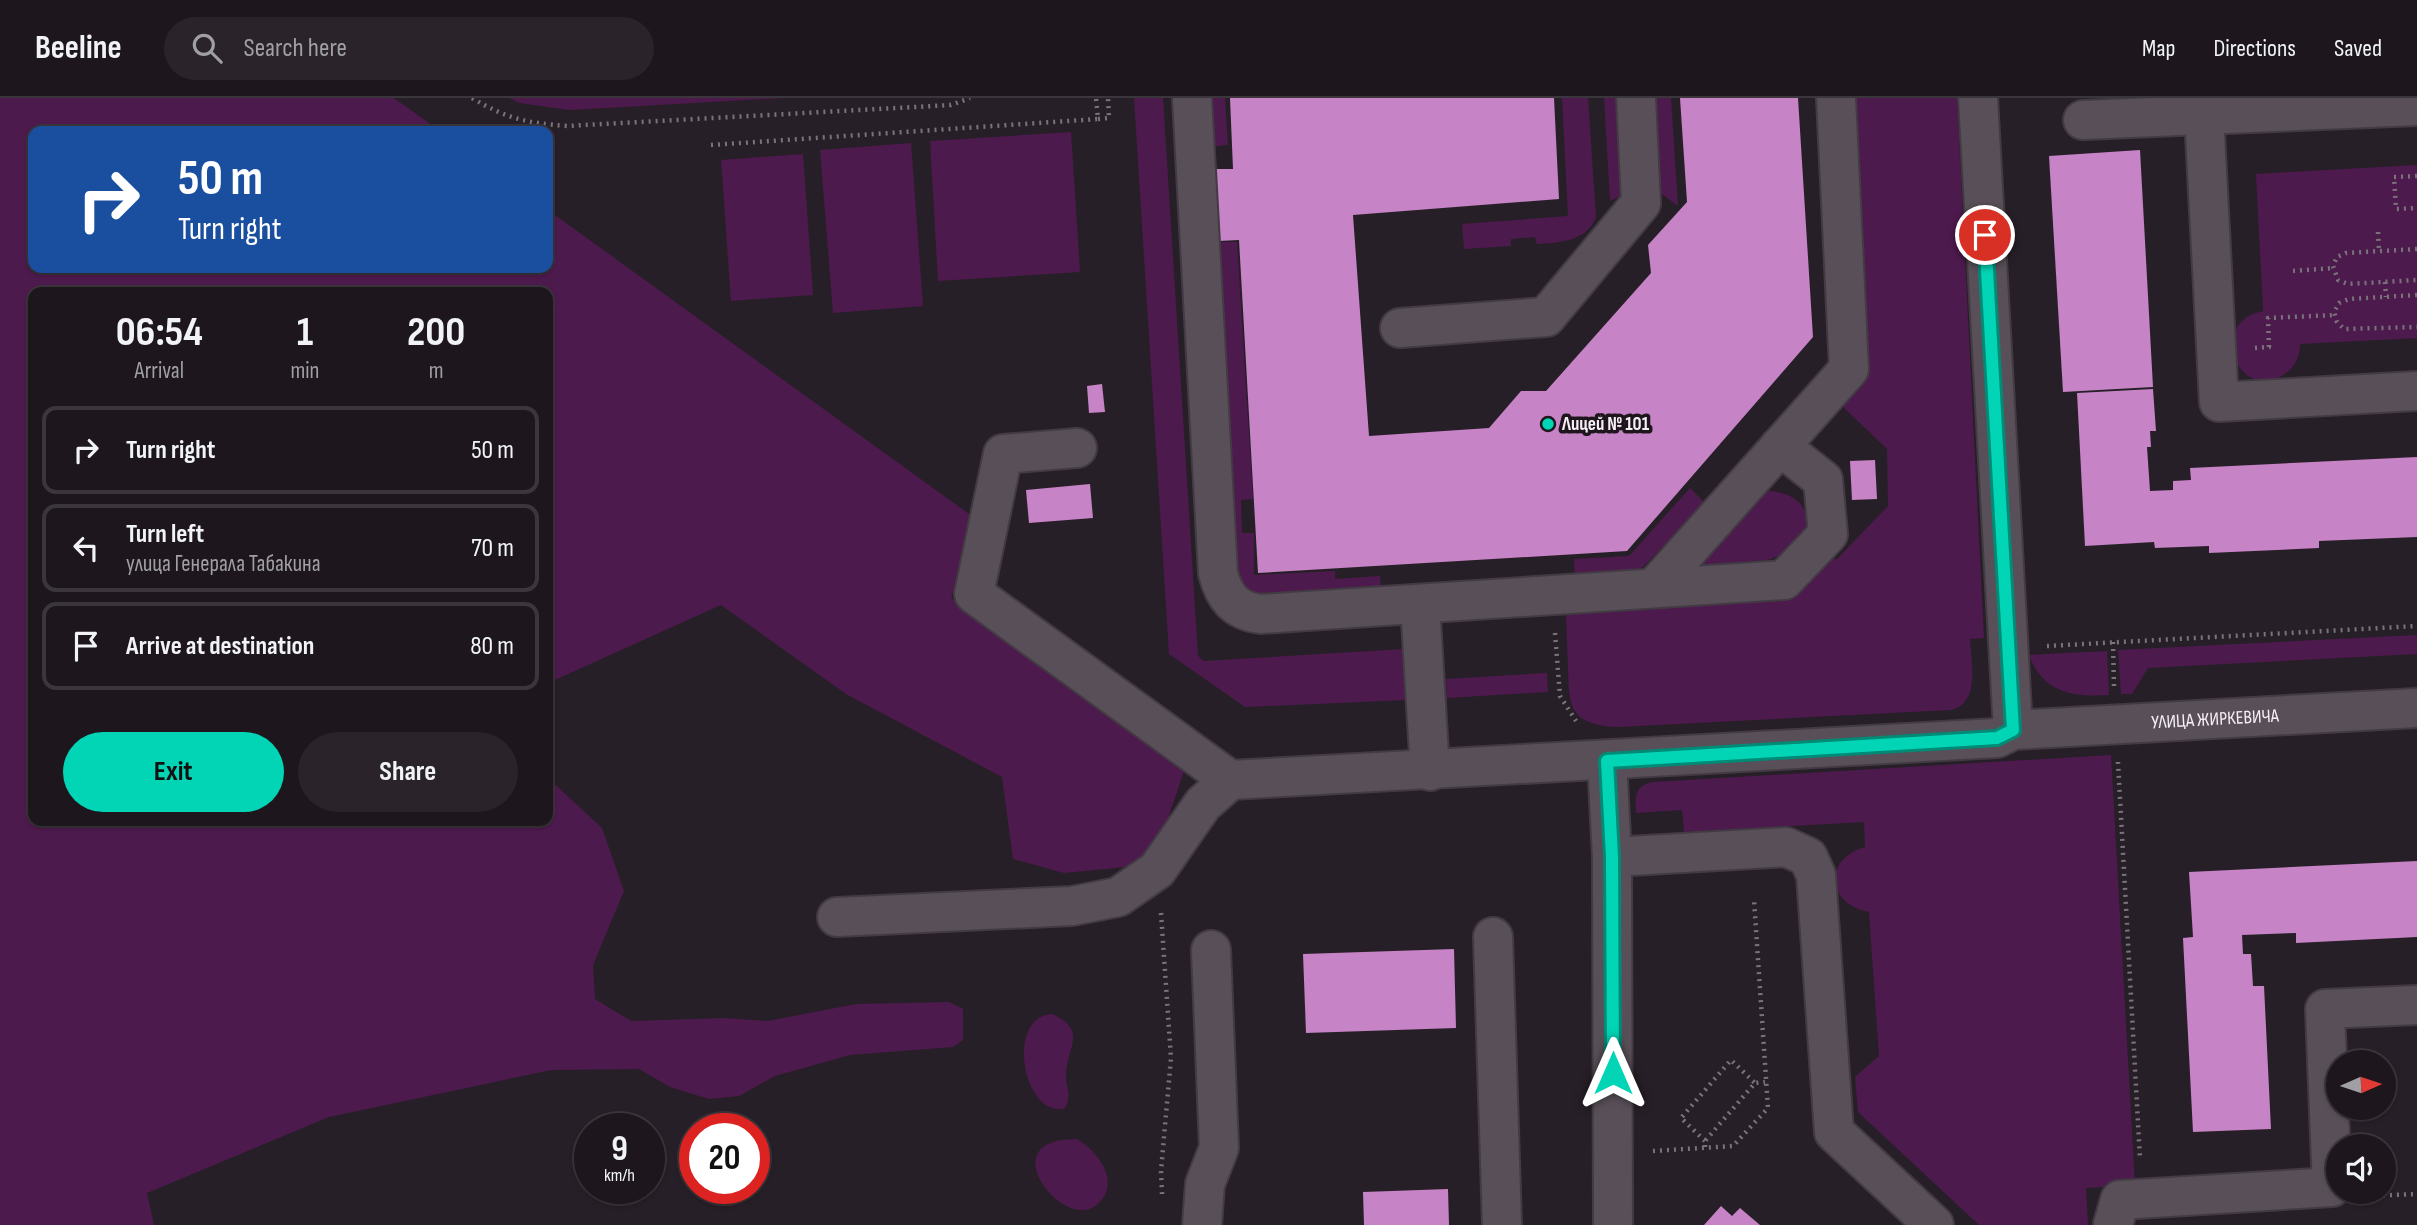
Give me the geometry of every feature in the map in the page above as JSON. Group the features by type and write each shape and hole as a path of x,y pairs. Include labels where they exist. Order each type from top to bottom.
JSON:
{"street":[{"path":"1192,98 1218,573 1223,593 1247,612 1261,614 1783,580 1828,534 1823,481 1780,446"},
{"path":"1400,328 1546,317 1641,203 1636,98"},
{"path":"1654,588 1849,369 1836,98"},
{"path":"1978,98 2013,730"},
{"path":"2083,120 2417,106"},
{"path":"2204,115 2219,402 2417,391"},
{"path":"837,917 1072,906 1118,897 1157,870 1203,804 1230,780 974,594 1003,454 1077,448"},
{"path":"1420,604 1430,771"},
{"name":"УЛИЦА ЖИРКЕВИЧА","path":"1230,780 1997,738 2013,730 2417,708"},
{"path":"1607,761 1612,857 1613,1225"},
{"path":"1612,857 1786,848 1808,858 1816,875 1834,1132 1934,1225"},
{"path":"1493,937 1502,1225"},
{"path":"1202,1225 1205,1184 1219,1148 1211,950"},
{"path":"2125,1208 2332,1187 2325,1009 2417,1005"}],"path":[{"path":"472,98 501,116 567,126 951,105 970,98"},
{"path":"1097,98 1098,119"},
{"path":"711,145 1109,118 1108,98"},
{"path":"2417,176 2395,177 2396,209 2417,208"},
{"path":"2378,232 2379,251"},
{"path":"2417,249 2342,254 2334,261 2333,268 2338,280 2343,282 2417,280"},
{"path":"2293,271 2333,268"},
{"path":"2385,282 2386,297"},
{"path":"2417,295 2344,300 2336,307 2334,315 2340,326 2350,330 2417,327"},
{"path":"2254,348 2269,347 2267,318 2334,315"},
{"path":"1553,595 1557,684 1562,702 1581,725"},
{"path":"2038,646 2417,626"},
{"path":"2113,642 2125,1208"},
{"path":"1157,870 1171,1058 1161,1171 1162,1198"},
{"path":"1614,1153 1733,1146 1768,1108 1754,900"},
{"path":"1705,1141 1681,1118 1731,1060 1755,1083"},
{"path":"1705,1147 1705,1141 1755,1083 1766,1082"},
{"path":"2396,1195 2417,1194"}],"shaded area":[{"path":"0,98 394,98 433,126 28,126 28,273 553,273 553,214 976,519 951,598 1184,771 1165,827 1136,866 1064,873 1013,859 1002,777 846,694 721,605 553,681 553,287 28,287 28,826 553,826 553,783 602,828 624,891 593,965 595,999 631,1021 725,1018 768,1021 856,1004 949,1002 963,1009 963,1040 953,1047 850,1055 775,1076 739,1096 709,1099 670,1087 639,1069 551,1070 329,1117 147,1193 154,1225 0,1225"},
{"path":"509,98 784,98 569,110 520,103"},
{"path":"1134,98 1163,98 1198,656 1204,661 1404,649 1407,700 1245,707 1169,654"},
{"path":"1204,98 1225,98 1228,145 1206,147"},
{"path":"1562,98 1588,98 1596,217 1592,225 1579,236 1563,241 1537,244 1535,237 1511,239 1511,246 1464,249 1462,224 1568,216"},
{"path":"1604,98 1621,98 1623,189 1621,196 1610,201"},
{"path":"1650,98 1671,98 1678,206 1655,189"},
{"path":"1851,98 1957,98 1984,638 1970,639 1970,691 1960,706 1950,710 1618,727 1589,722 1580,717 1571,702 1566,604 1829,555 1836,560 1888,506 1887,449 1839,403 1849,383 1866,379"},
{"path":"1071,132 1080,272 938,281 930,141"},
{"path":"911,143 923,306 833,313 820,150"},
{"path":"803,154 813,295 731,301 721,160"},
{"path":"2417,165 2417,338 2300,344 2296,362 2291,369 2267,381 2253,378 2242,370 2235,358 2232,344 2235,330 2245,318 2263,311 2256,174"},
{"path":"1237,242 1253,499 1241,500 1242,533 1254,533 1254,575 1335,571 1335,579 1380,576 1381,591 1257,597 1235,581 1217,244"},
{"path":"1690,488 1705,503 1643,567 1635,571 1575,575 1574,559 1629,556"},
{"path":"1757,490 1777,492 1794,498 1805,511 1807,531 1782,555 1767,560 1691,566"},
{"path":"2417,635 2417,654 2148,668 2132,694 2121,694 2118,650"},
{"path":"2107,651 2109,695 2083,695 2051,685 2042,678 2029,655"},
{"path":"1547,673 1548,692 1447,698 1446,679"},
{"path":"2111,755 2135,1185 2086,1188 2088,1225 1979,1225 1858,1112 1855,1077 1879,1056 1869,912 1844,900 1835,881 1836,871 1842,861 1851,853 1865,847 1864,822 1684,832 1682,810 1636,813 1637,793 1643,786 1653,782"},
{"path":"1052,1014 1063,1020 1073,1033 1066,1075 1068,1095 1065,1108 1051,1108 1039,1099 1030,1084 1025,1067 1024,1048 1028,1032 1037,1019"},
{"path":"1077,1139 1101,1162 1108,1181 1102,1200 1092,1208 1078,1210 1063,1204 1050,1193 1040,1180 1035,1165 1039,1152 1052,1142"}],"building":[{"path":"1230,98 1554,98 1559,199 1353,215 1369,436 1489,428 1521,391 1546,391 1651,273 1648,245 1687,202 1680,98 1798,98 1813,337 1627,551 1258,573 1239,240 1219,241 1216,169 1233,169"},
{"path":"2140,150 2153,387 2063,392 2049,156"},
{"path":"1102,384 1105,412 1089,413 1087,386"},
{"path":"2153,389 2156,431 2150,431 2151,447 2147,447 2150,491 2173,490 2173,481 2191,480 2190,468 2417,457 2417,537 2319,541 2319,548 2209,553 2209,546 2155,548 2154,542 2085,546 2077,393"},
{"path":"1875,460 1877,499 1852,500 1850,461"},
{"path":"1090,484 1093,518 1029,523 1026,490"},
{"path":"2417,861 2417,937 2296,943 2296,933 2242,935 2243,954 2251,954 2253,986 2264,986 2271,1129 2193,1132 2183,938 2193,937 2189,872"},
{"path":"1454,949 1456,1028 1306,1033 1303,954"},
{"path":"1448,1189 1449,1225 1364,1225 1363,1192"},
{"path":"1721,1206 1732,1216 1740,1208 1760,1225 1704,1225"}],"place":[{"name":"Лицей № 101","path":"1548,424"}],"route":[{"path":"1613,1073 1612,857 1607,761 1997,738 2013,730 1985,235"}]}
